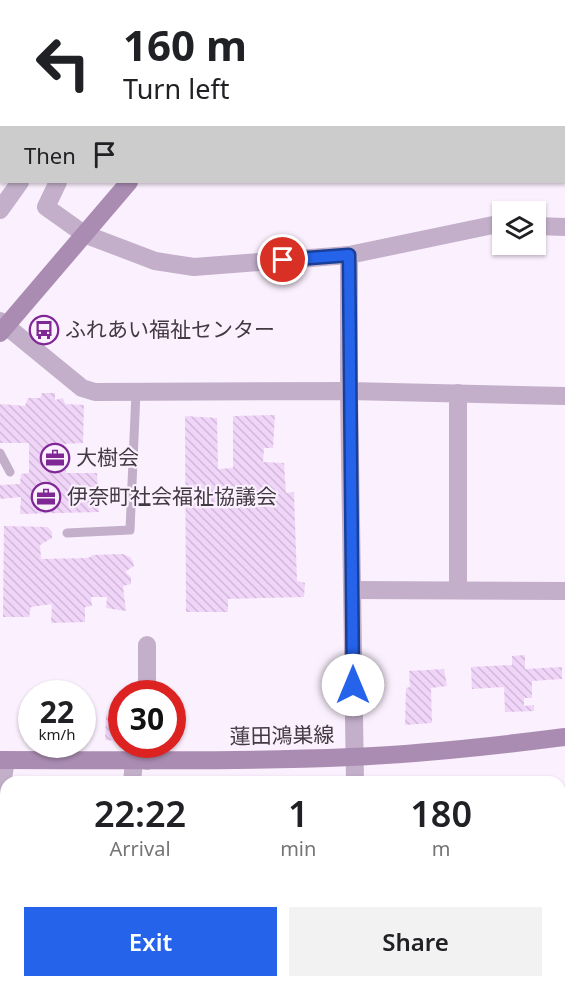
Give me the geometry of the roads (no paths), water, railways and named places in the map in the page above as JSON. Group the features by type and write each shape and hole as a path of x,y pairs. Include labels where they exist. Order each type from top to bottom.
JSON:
{"main road":[{"path":"2,327 128,183"},
{"name":"蓮田鴻巣線","path":"186,755 354,757 565,737"},
{"name":"蓮田鴻巣線","path":"3,760 108,756"}],"street":[{"path":"0,210 19,183"},
{"path":"54,183 46,207 84,234 155,261 194,267 349,255 492,225"},
{"path":"546,226 565,227"},
{"path":"349,255 355,776"},
{"path":"2,327 82,388 95,392 349,391 565,396"},
{"path":"458,393 458,590"},
{"path":"353,590 565,591"},
{"path":"147,645 147,680"},
{"path":"134,776 142,758"},
{"path":"2,776 3,760"}],"lane":[{"path":"68,533 130,530 136,392"},
{"path":"0,453 10,472"}],"place":[{"name":"ふれあい福祉センター","path":"44,330"},
{"name":"大樹会","path":"55,458"},
{"name":"伊奈町社会福祉協議会","path":"46,497"}]}
